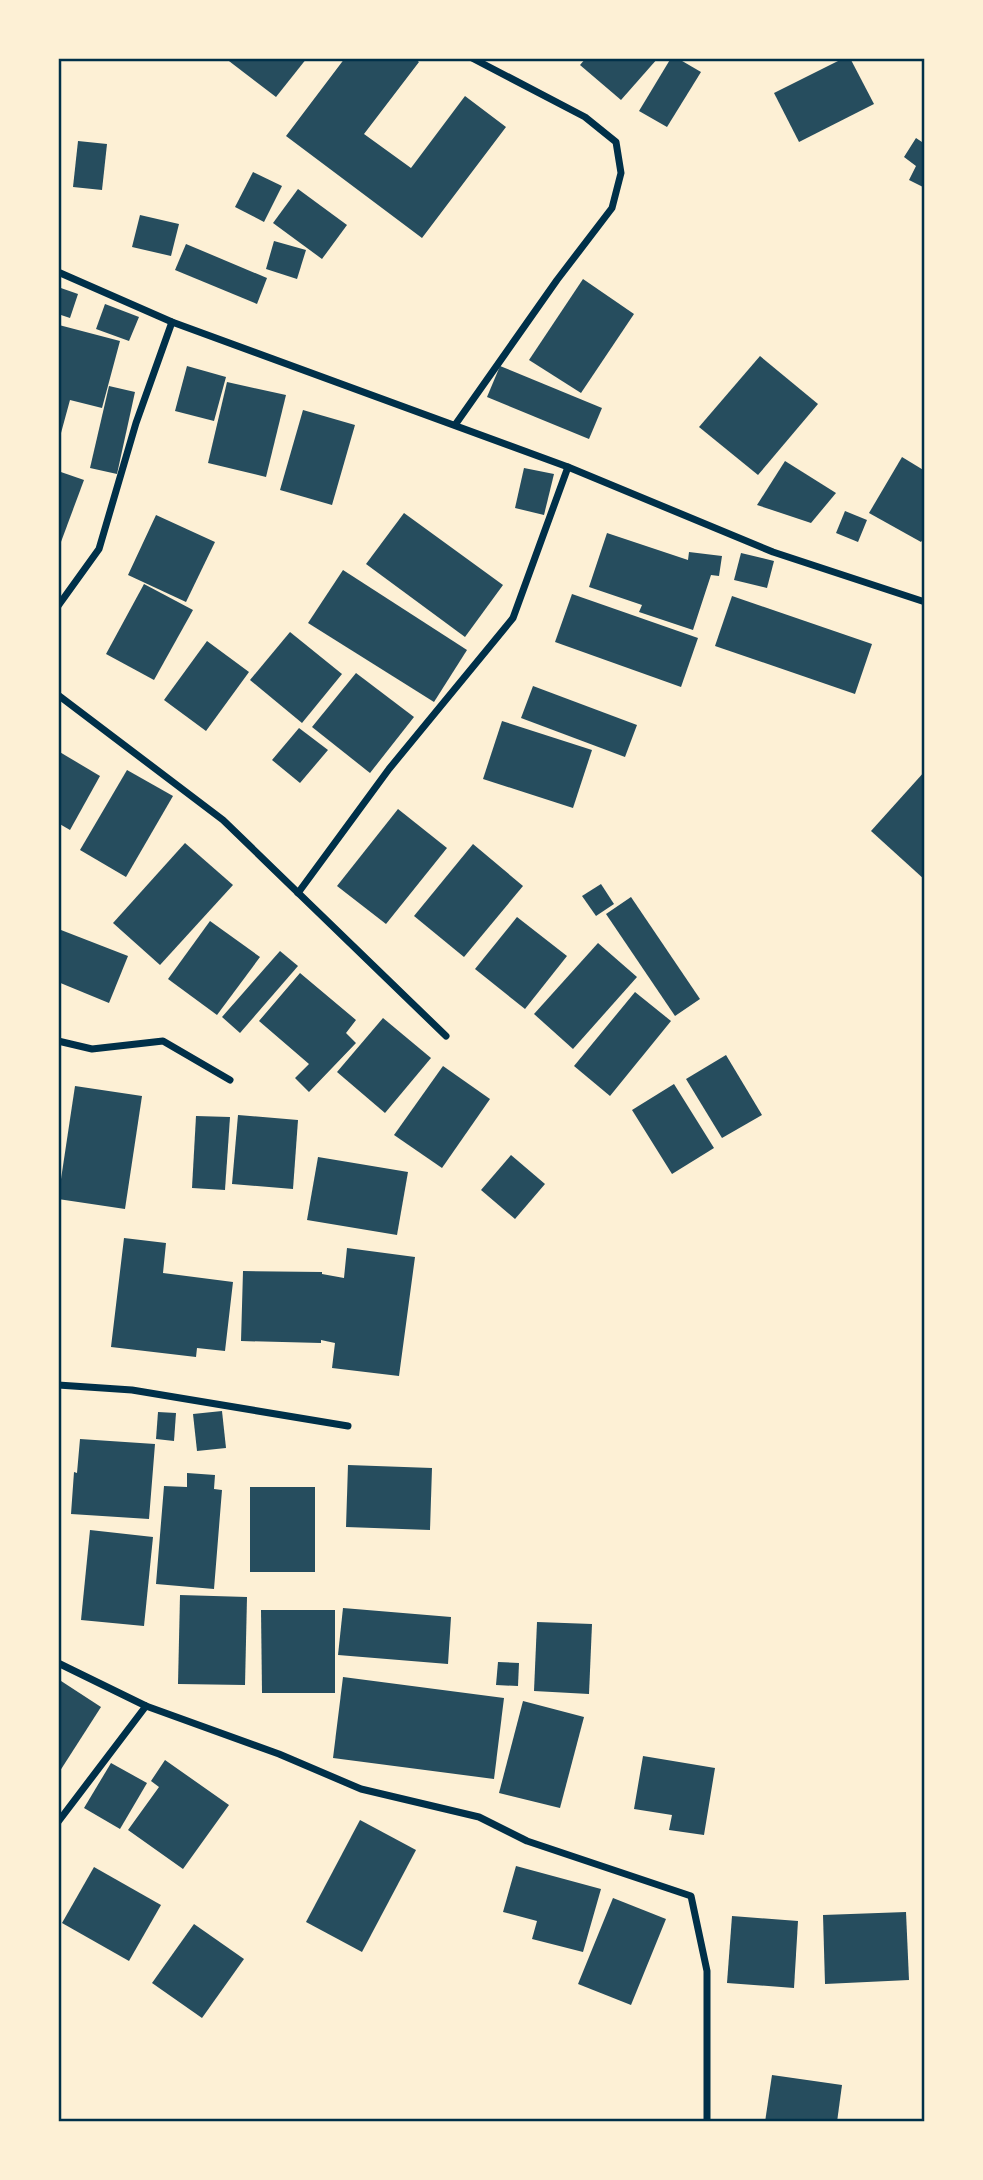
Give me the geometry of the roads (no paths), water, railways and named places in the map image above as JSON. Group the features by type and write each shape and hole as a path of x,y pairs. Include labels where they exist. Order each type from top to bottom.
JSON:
{"street":[{"path":"455,425 556,280 612,208 621,173 616,142 585,117 472,58"},
{"path":"58,272 172,322 568,467 773,552 925,601"},
{"path":"58,606 99,549 136,424 172,322"},
{"path":"298,893 389,769 513,618 568,467"},
{"path":"58,695 223,820 446,1035"},
{"path":"58,1041 92,1049 163,1041 230,1080"},
{"path":"58,1385 132,1390 348,1426"},
{"path":"58,1663 146,1706 279,1754 361,1788 479,1817 527,1841 691,1896 707,1971 707,2122"},
{"path":"58,1822 146,1706"}]}
